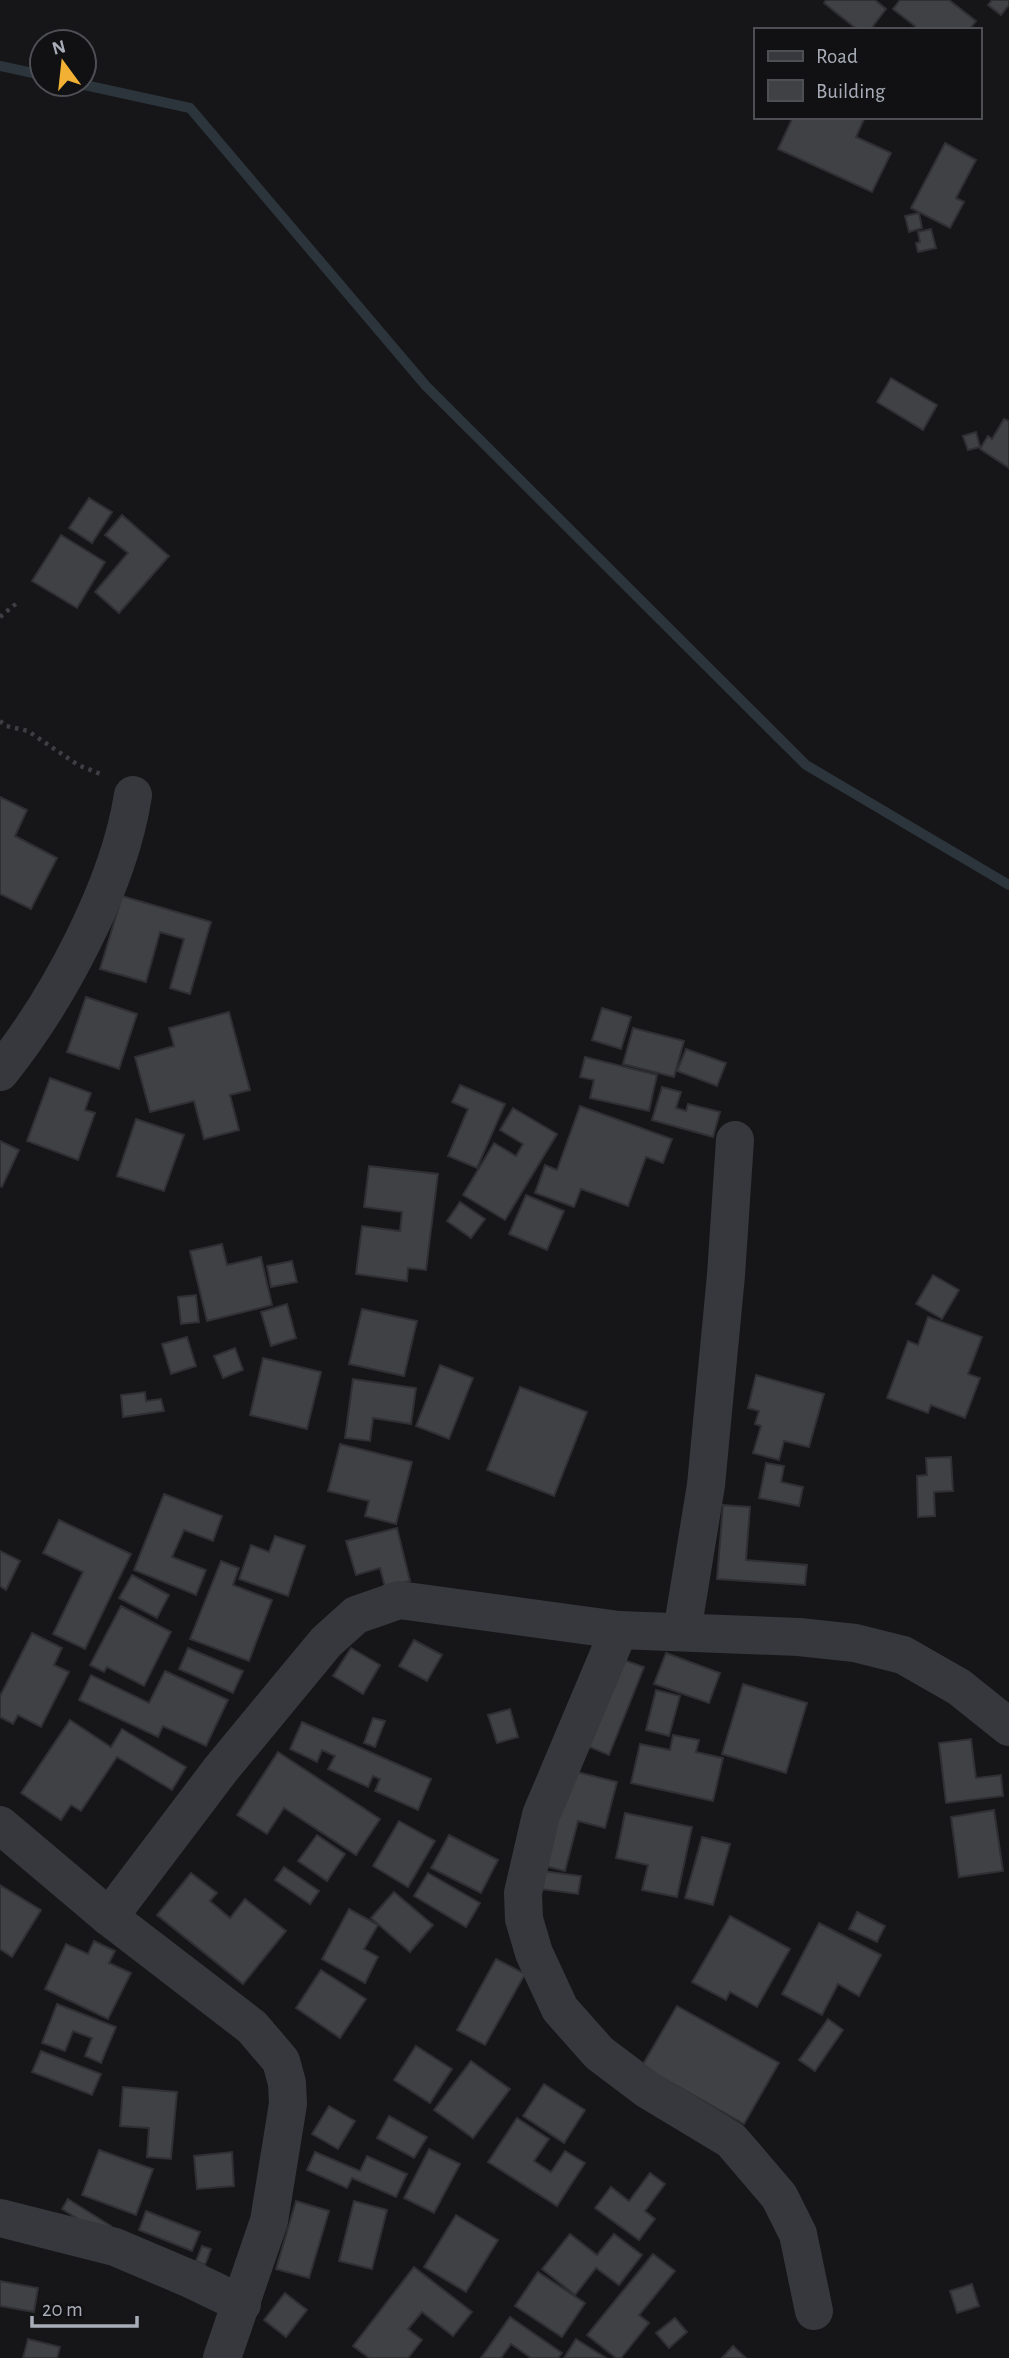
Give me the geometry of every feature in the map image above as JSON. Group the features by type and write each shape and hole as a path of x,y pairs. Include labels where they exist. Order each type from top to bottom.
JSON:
{"street":[{"path":"0,1072 18,1049 69,967 102,901 128,828 133,795"},
{"path":"682,1632 706,1485 726,1275 735,1140"},
{"path":"109,1917 221,1769 326,1642 356,1615 399,1600 619,1630 844,1641 903,1656 959,1687 1009,1727"},
{"path":"619,1630 541,1815 523,1894 524,1919 534,1953 560,2009 599,2053 648,2090 731,2140 779,2196 798,2234 814,2311"},
{"path":"0,1825 109,1917 252,2027 281,2061 287,2082 288,2104 269,2221 222,2358"},
{"path":"0,2218 115,2247 242,2304"}],"path":[{"path":"0,617 18,602"},
{"path":"0,721 6,726 28,730 78,765 106,776 133,795"}],"building":[{"path":"826,0 875,0 886,9 872,28 855,28 824,3"},
{"path":"900,0 949,0 976,21 971,28 914,28 915,26 893,9"},
{"path":"992,0 1009,0 1009,5 1001,15 988,5"},
{"path":"792,119 864,119 856,137 891,153 872,192 778,149"},
{"path":"945,143 976,160 956,198 964,202 950,228 911,208"},
{"path":"919,213 922,228 909,232 905,216"},
{"path":"931,229 936,248 918,252 918,232"},
{"path":"891,378 937,405 923,430 877,402"},
{"path":"1004,419 1009,421 1009,468 980,449 988,436 992,439"},
{"path":"976,432 980,447 968,450 963,436"},
{"path":"89,498 112,512 92,543 69,528"},
{"path":"122,515 169,556 119,613 95,592 128,553 105,535"},
{"path":"61,535 105,562 77,608 32,581"},
{"path":"0,797 27,810 15,836 57,858 31,909 0,894"},
{"path":"122,896 211,922 190,994 170,988 184,939 160,932 146,982 100,969"},
{"path":"86,997 137,1014 119,1069 67,1052"},
{"path":"602,1008 631,1017 621,1049 592,1040"},
{"path":"229,1012 250,1090 230,1095 239,1130 204,1139 194,1101 150,1112 135,1057 174,1046 169,1028"},
{"path":"633,1028 684,1041 674,1077 623,1064"},
{"path":"686,1049 726,1063 717,1086 677,1071"},
{"path":"585,1057 657,1075 649,1111 590,1098 594,1080 580,1077"},
{"path":"50,1078 91,1093 85,1110 95,1113 78,1160 27,1141"},
{"path":"460,1085 505,1104 477,1168 448,1156 468,1109 452,1102"},
{"path":"662,1087 681,1092 676,1108 686,1111 688,1104 720,1112 713,1137 652,1120"},
{"path":"580,1106 672,1139 663,1163 646,1157 628,1206 581,1189 574,1207 535,1193 545,1165 557,1170"},
{"path":"513,1108 557,1134 505,1220 463,1195 494,1143 516,1156 523,1144 500,1130"},
{"path":"136,1119 184,1135 164,1191 117,1176"},
{"path":"0,1141 19,1150 2,1187 0,1186"},
{"path":"369,1166 438,1174 426,1270 408,1268 407,1281 356,1274 362,1226 400,1231 402,1212 364,1207"},
{"path":"526,1195 564,1211 547,1250 509,1234"},
{"path":"460,1202 485,1219 471,1238 447,1221"},
{"path":"222,1244 227,1265 261,1257 272,1305 207,1321 190,1251"},
{"path":"292,1261 297,1282 271,1287 267,1266"},
{"path":"933,1275 959,1290 942,1319 916,1304"},
{"path":"196,1295 199,1322 181,1324 178,1297"},
{"path":"287,1304 296,1338 271,1346 261,1312"},
{"path":"362,1309 417,1321 404,1376 349,1364"},
{"path":"928,1317 982,1337 968,1374 980,1378 965,1418 931,1405 928,1413 887,1398 908,1341 918,1345"},
{"path":"187,1337 196,1366 171,1374 162,1344"},
{"path":"235,1348 243,1370 223,1378 214,1356"},
{"path":"263,1358 321,1372 307,1429 250,1415"},
{"path":"440,1365 473,1378 449,1439 416,1426"},
{"path":"756,1375 824,1394 809,1447 784,1441 779,1460 753,1453 761,1426 755,1424 759,1411 748,1408"},
{"path":"353,1379 416,1388 411,1424 373,1418 370,1441 345,1438"},
{"path":"520,1387 587,1412 554,1496 487,1470"},
{"path":"145,1392 146,1401 161,1399 164,1411 123,1417 121,1395"},
{"path":"340,1444 412,1462 396,1524 365,1516 369,1501 328,1491"},
{"path":"951,1457 953,1491 934,1492 935,1516 918,1517 917,1476 927,1475 926,1458"},
{"path":"766,1463 784,1466 781,1482 803,1487 799,1506 759,1498"},
{"path":"164,1494 222,1516 213,1541 184,1530 172,1557 206,1570 196,1595 134,1570"},
{"path":"723,1505 750,1507 746,1560 807,1565 805,1585 717,1579"},
{"path":"59,1520 131,1554 85,1649 53,1634 83,1572 43,1553"},
{"path":"397,1528 410,1581 385,1587 380,1568 356,1575 346,1541"},
{"path":"275,1536 305,1546 288,1596 239,1579 251,1545 269,1552"},
{"path":"0,1551 20,1561 6,1590 0,1586"},
{"path":"221,1561 239,1568 233,1585 272,1600 249,1661 190,1639"},
{"path":"132,1575 169,1595 157,1618 119,1598"},
{"path":"121,1606 171,1632 144,1686 107,1667 104,1672 90,1665"},
{"path":"32,1633 62,1648 54,1665 69,1672 41,1727 18,1715 13,1724 0,1717 0,1696"},
{"path":"414,1640 442,1655 427,1681 399,1666"},
{"path":"188,1648 243,1671 233,1693 179,1669"},
{"path":"351,1648 380,1665 363,1694 333,1676"},
{"path":"666,1653 720,1673 709,1703 654,1684"},
{"path":"618,1658 644,1667 609,1755 582,1744"},
{"path":"165,1671 228,1700 206,1746 163,1726 158,1737 79,1700 91,1675 149,1703"},
{"path":"743,1684 807,1703 786,1773 722,1754"},
{"path":"656,1690 680,1696 669,1736 646,1730"},
{"path":"510,1709 518,1737 497,1743 488,1715"},
{"path":"373,1718 385,1721 375,1747 364,1743"},
{"path":"70,1720 111,1747 122,1729 186,1767 172,1790 117,1757 81,1811 71,1805 61,1820 21,1793"},
{"path":"302,1722 431,1779 418,1810 375,1791 380,1779 373,1776 368,1787 328,1769 335,1756 322,1750 317,1762 290,1749"},
{"path":"673,1735 699,1740 696,1752 723,1758 713,1801 631,1783 640,1744 670,1750"},
{"path":"971,1739 976,1778 1001,1775 1003,1796 946,1803 939,1743"},
{"path":"278,1752 380,1819 356,1855 284,1808 267,1834 237,1815"},
{"path":"561,1768 617,1782 605,1828 578,1821 565,1871 536,1864"},
{"path":"994,1810 1003,1871 959,1877 951,1817"},
{"path":"625,1813 692,1827 677,1897 642,1890 648,1865 616,1858"},
{"path":"399,1821 435,1841 408,1887 373,1866"},
{"path":"317,1835 345,1854 327,1881 298,1861"},
{"path":"449,1835 498,1860 481,1893 431,1868"},
{"path":"702,1837 730,1844 713,1905 685,1898"},
{"path":"284,1867 319,1891 310,1904 275,1880"},
{"path":"535,1870 581,1876 578,1894 533,1888"},
{"path":"191,1873 217,1893 210,1901 230,1918 245,1899 286,1931 243,1984 157,1915"},
{"path":"428,1873 480,1903 466,1927 414,1896"},
{"path":"0,1885 41,1910 12,1957 0,1949"},
{"path":"394,1892 433,1925 410,1952 371,1918"},
{"path":"349,1909 378,1925 364,1949 378,1957 365,1983 322,1959"},
{"path":"857,1912 885,1926 877,1942 849,1929"},
{"path":"730,1916 790,1949 757,2007 730,1992 726,2000 692,1982"},
{"path":"819,1923 881,1955 859,1996 838,1984 822,2015 782,1994"},
{"path":"94,1941 115,1951 109,1963 131,1973 108,2019 45,1989 66,1944 88,1954"},
{"path":"496,1959 525,1974 485,2045 457,2030"},
{"path":"321,1970 366,1999 340,2038 296,2008"},
{"path":"57,2004 116,2027 101,2063 85,2056 92,2038 73,2031 65,2051 42,2043"},
{"path":"677,2006 779,2063 744,2124 642,2066"},
{"path":"828,2019 843,2030 815,2071 799,2060"},
{"path":"416,2046 452,2069 430,2103 394,2080"},
{"path":"41,2051 101,2074 92,2095 32,2072"},
{"path":"471,2061 510,2089 473,2138 434,2110"},
{"path":"544,2084 585,2110 564,2143 523,2116"},
{"path":"123,2087 177,2092 171,2159 147,2157 149,2128 120,2126"},
{"path":"329,2106 355,2121 338,2149 312,2134"},
{"path":"389,2116 427,2137 414,2158 377,2138"},
{"path":"517,2118 549,2139 534,2161 551,2172 565,2151 585,2163 557,2206 488,2162"},
{"path":"429,2149 460,2164 434,2213 404,2198"},
{"path":"99,2150 153,2169 136,2215 82,2195"},
{"path":"232,2152 234,2186 197,2189 194,2156"},
{"path":"315,2152 360,2171 367,2156 407,2174 396,2197 352,2178 347,2188 307,2170"},
{"path":"650,2173 665,2184 645,2211 655,2219 639,2240 595,2208 611,2187 629,2201"},
{"path":"68,2199 111,2226 105,2236 62,2209"},
{"path":"296,2201 329,2211 309,2278 276,2269"},
{"path":"354,2201 387,2210 372,2269 339,2261"},
{"path":"146,2211 200,2232 192,2251 139,2230"},
{"path":"456,2215 498,2240 466,2292 424,2267"},
{"path":"570,2234 597,2255 614,2234 642,2255 619,2285 596,2268 575,2295 542,2269"},
{"path":"202,2246 211,2249 205,2265 196,2261"},
{"path":"653,2254 675,2271 639,2315 649,2323 621,2358 616,2358 587,2335"},
{"path":"414,2267 472,2312 453,2336 422,2312 408,2329 422,2340 408,2358 369,2358 353,2346"},
{"path":"538,2272 585,2303 562,2337 515,2306"},
{"path":"0,2281 38,2288 34,2312 0,2306"},
{"path":"972,2284 979,2306 957,2313 950,2291"},
{"path":"285,2293 307,2310 286,2337 264,2320"},
{"path":"510,2317 562,2353 558,2358 531,2358 511,2344 501,2358 481,2358"},
{"path":"675,2318 687,2332 669,2348 656,2333"},
{"path":"28,2339 60,2347 57,2358 23,2358"},
{"path":"576,2339 606,2358 564,2358"},
{"path":"733,2346 746,2358 722,2358"}],"waterway":[{"path":"0,66 28,72"},
{"path":"98,88 190,108 426,386 806,765 1009,885"}]}
